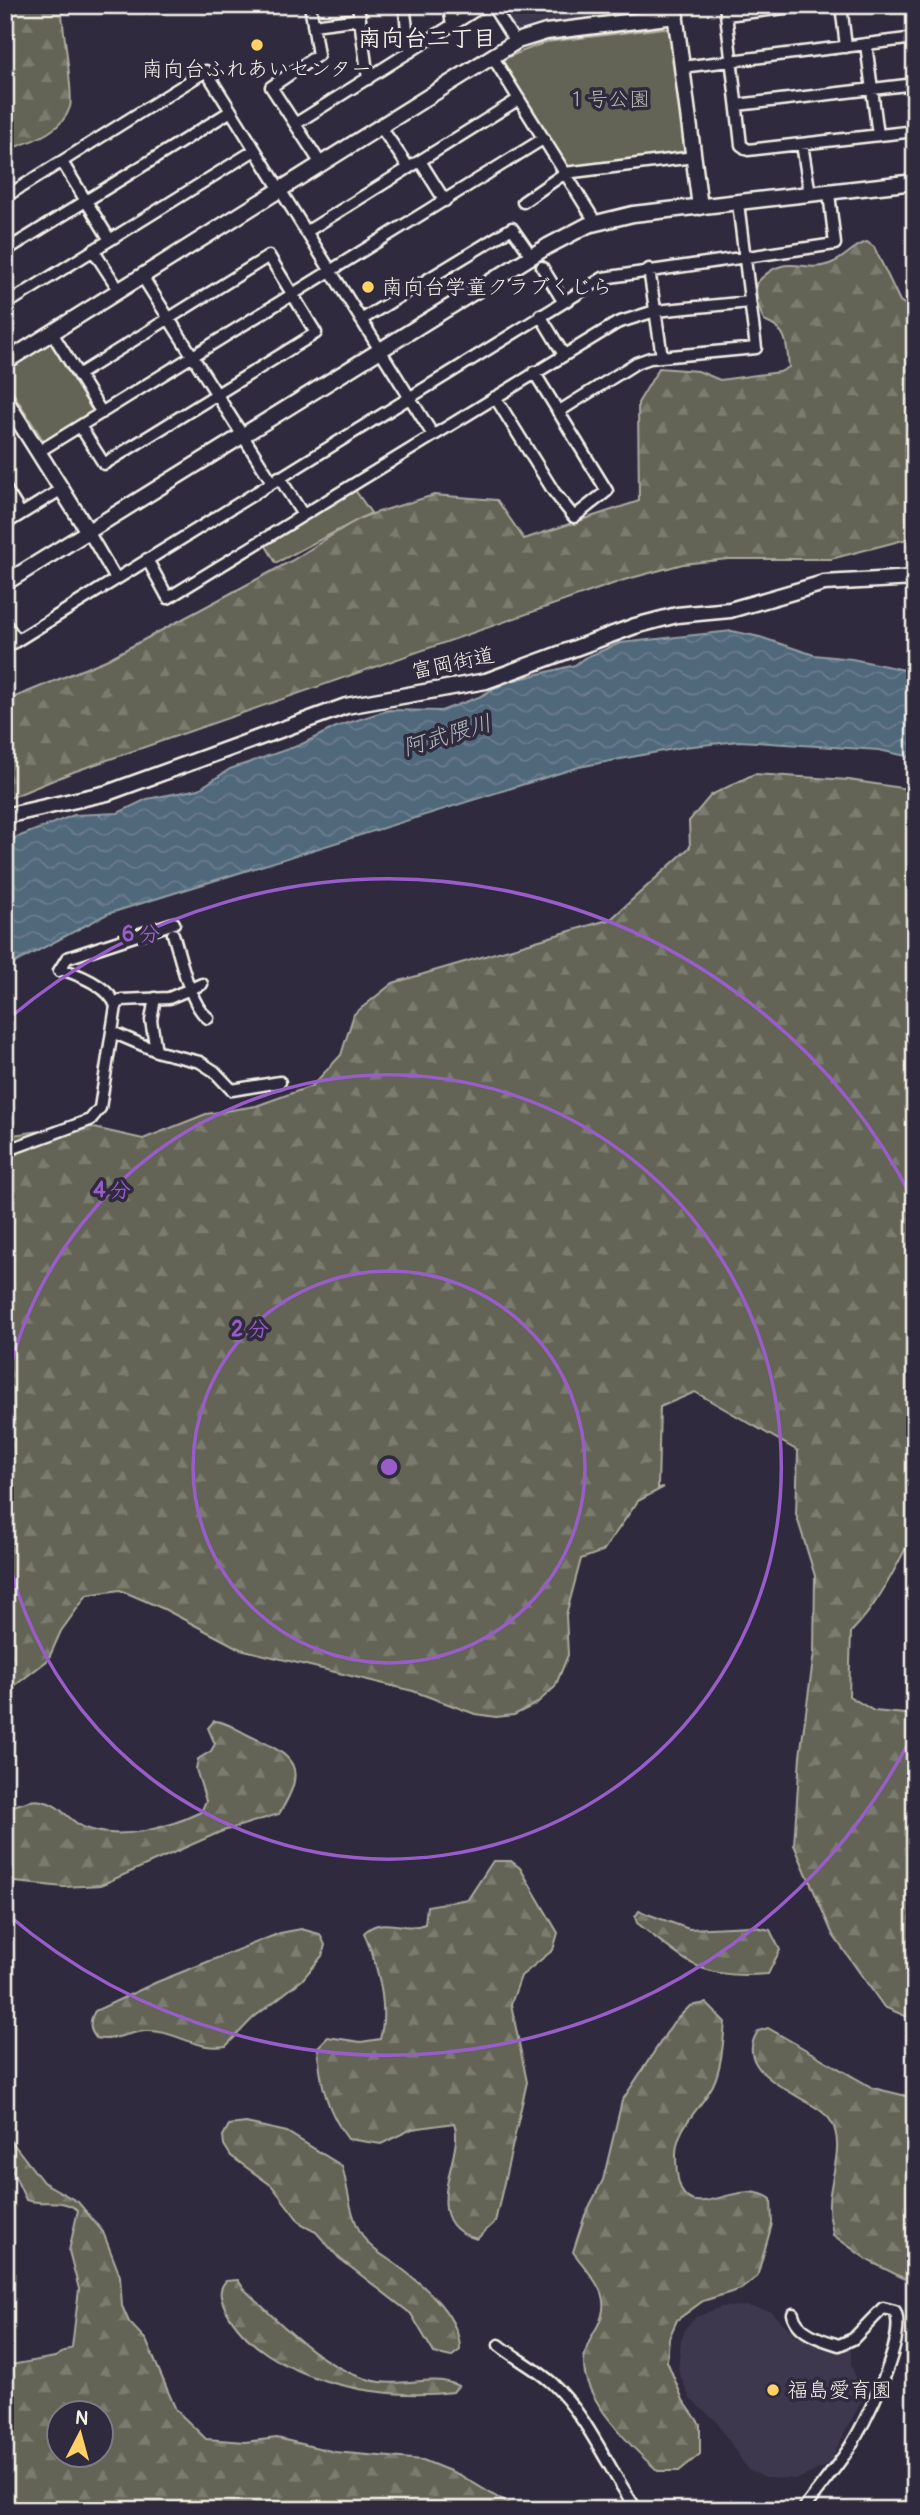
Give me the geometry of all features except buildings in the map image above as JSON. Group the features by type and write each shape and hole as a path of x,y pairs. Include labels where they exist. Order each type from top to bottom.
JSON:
{"street":[{"path":"310,5 318,55 271,87 321,164"},
{"path":"358,5 368,79"},
{"path":"404,5 410,52"},
{"path":"449,5 452,26"},
{"path":"295,124 484,5"},
{"path":"492,5 515,42"},
{"path":"811,5 725,10 741,145 748,150 915,131"},
{"path":"841,5 846,47"},
{"path":"5,362 492,56 515,42 546,32 675,11 700,206"},
{"path":"313,25 360,19"},
{"path":"682,66 915,38"},
{"path":"866,44 878,135"},
{"path":"492,56 596,223"},
{"path":"5,197 206,71 433,435"},
{"path":"737,105 915,84"},
{"path":"306,232 519,99"},
{"path":"5,251 231,111"},
{"path":"380,126 409,168"},
{"path":"38,452 543,139"},
{"path":"802,144 810,195"},
{"path":"5,305 255,150"},
{"path":"523,202 565,173 694,157"},
{"path":"420,161 445,201"},
{"path":"62,162 110,240"},
{"path":"5,583 381,352 537,262 596,223 633,214 915,182"},
{"path":"5,648 603,278 649,269 835,244 829,192"},
{"path":"558,412 636,363 662,357 756,348 737,203"},
{"path":"361,320 512,228 563,301"},
{"path":"93,250 119,290"},
{"path":"78,374 269,256 316,333 104,464 80,426"},
{"path":"649,269 662,357"},
{"path":"142,276 243,436 303,515"},
{"path":"147,559 168,598 617,323 655,312 750,302"},
{"path":"540,315 564,355"},
{"path":"52,333 102,413"},
{"path":"495,397 554,492 574,516 607,491 534,372"},
{"path":"5,399 116,579"},
{"path":"5,488 21,514"},
{"path":"5,524 62,489"},
{"name":"富岡街道","path":"5,816 107,793 346,706 486,681 635,626 677,615 730,610 824,583 915,578"},
{"path":"5,623 17,640"},
{"path":"5,1151 96,1116 100,1108 116,1006 114,1000 79,975 60,970 67,958 174,923"},
{"path":"173,934 191,989 200,1010 208,1018"},
{"path":"116,1006 121,1000 169,998 202,984"},
{"path":"155,998 151,1020 156,1051"},
{"path":"112,1032 156,1051 200,1062 214,1071 232,1090 280,1082"},
{"path":"793,2314 794,2321 813,2336 839,2345 853,2339 883,2308 895,2311 899,2323 897,2343 858,2432 803,2510"},
{"path":"499,2346 552,2383 590,2432 604,2460 637,2510"}],"shaded area":[{"path":"496,5 665,5 666,9 536,24 513,33"},
{"name":"福島愛育園","path":"747,2306 770,2311 797,2336 835,2347 851,2348 851,2364 863,2398 828,2465 798,2479 766,2478 748,2470 715,2420 690,2399 678,2370 681,2341 686,2327 696,2317 721,2307"}],"green space":[{"path":"5,5 71,5 62,14 70,107 55,128 15,147 5,141"},
{"name":"１号公園","path":"664,28 672,32 688,149 682,155 570,167 563,161 503,65 503,59 546,42"},
{"path":"867,242 874,247 900,301 915,311 915,537 831,559 728,559 683,564 624,580 73,772 5,800 5,701 106,660 293,560 359,518 434,495 497,500 524,539 639,501 638,403 659,368 698,371 720,380 780,372 789,367 785,338 778,329 764,321 757,302 756,284 777,267 823,266 839,260"},
{"path":"50,342 93,412 44,442 5,380 5,370"},
{"path":"355,490 371,513 276,563 265,544"},
{"path":"754,774 849,780 915,790 915,1531 879,1597 851,1632 849,1696 874,1711 915,1715 915,2020 884,2007 833,1935 794,1845 800,1756 814,1653 815,1576 796,1514 798,1451 695,1392 660,1407 658,1488 664,1487 638,1501 603,1551 581,1559 566,1615 568,1655 555,1687 536,1704 514,1715 496,1717 475,1714 413,1691 240,1649 164,1609 120,1590 87,1595 61,1631 48,1660 5,1693 5,1136 81,1125 143,1139 206,1114 256,1106 312,1086 341,1055 354,1014 393,983 611,919 690,847 689,821 711,795"},
{"path":"214,1721 228,1724 277,1750 292,1764 295,1774 293,1784 279,1814 220,1832 101,1885 64,1887 5,1881 5,1808 28,1801 42,1801 54,1805 83,1827 112,1833 158,1828 201,1812 206,1801 196,1769 198,1759 211,1751 215,1744 208,1728"},
{"path":"493,1861 511,1861 520,1868 558,1933 553,1950 521,1976 511,2004 527,2082 495,2222 477,2239 458,2230 449,2218 445,2203 456,2136 454,2123 412,2129 381,2144 348,2139 335,2118 326,2095 320,2072 318,2047 328,2037 361,2042 380,2039 383,2013 380,1985 364,1933 378,1925 408,1927 425,1924 427,1906 468,1899"},
{"path":"639,1911 689,1929 750,1926 770,1930 780,1950 768,1974 744,1975 709,1971 682,1958 637,1923 635,1917"},
{"path":"301,1929 320,1934 325,1945 322,1956 302,1980 253,2018 226,2046 194,2043 155,2031 102,2039 96,2038 92,2031 91,2022 95,2011 157,1982 280,1933"},
{"path":"706,2003 725,2022 722,2054 713,2085 680,2135 676,2155 679,2182 686,2196 696,2201 740,2193 756,2193 771,2199 772,2224 757,2277 741,2289 703,2301 677,2320 669,2338 667,2361 683,2400 700,2424 700,2454 679,2471 658,2471 611,2422 591,2391 584,2357 602,2316 602,2296 593,2278 573,2252 585,2215 603,2180 622,2101 673,2023 690,2006"},
{"path":"768,2028 873,2088 915,2098 915,2284 869,2261 833,2235 829,2207 837,2149 835,2129 821,2111 777,2084 763,2073 754,2061 752,2047 758,2031"},
{"path":"246,2123 287,2132 342,2166 352,2212 367,2243 422,2285 440,2304 454,2326 460,2350 451,2357 434,2353 411,2314 339,2258 316,2232 302,2225 272,2186 231,2156 224,2145 223,2136 229,2125"},
{"path":"5,2133 43,2182 78,2202 103,2232 120,2276 122,2306 129,2322 146,2340 176,2410 206,2439 245,2442 277,2438 335,2452 423,2460 460,2475 518,2510 5,2510 5,2366 55,2357 72,2347 79,2289 69,2251 78,2210 65,2204 26,2200 5,2155"},
{"path":"238,2280 289,2332 342,2369 380,2382 440,2381 458,2386 453,2392 392,2393 326,2381 295,2369 267,2354 243,2334 226,2310 221,2299 222,2288 226,2281"}],"water":[{"name":"阿武隈川","path":"732,631 760,637 814,655 852,659 915,672 915,758 879,750 739,741 684,747 579,767 107,914 5,968 5,842 74,815 118,813 147,799 199,789 230,769 300,745 336,727 388,710 441,711 479,697 507,682 575,665 584,658 620,643"}],"place":[{"name":"南向台ふれあいセンター","path":"257,45"},
{"name":"南向台学童クラブくじら","path":"368,287"},
{"name":"福島愛育園","path":"773,2390"}],"district":[{"name":"南向台二丁目","path":"427,38"}]}
